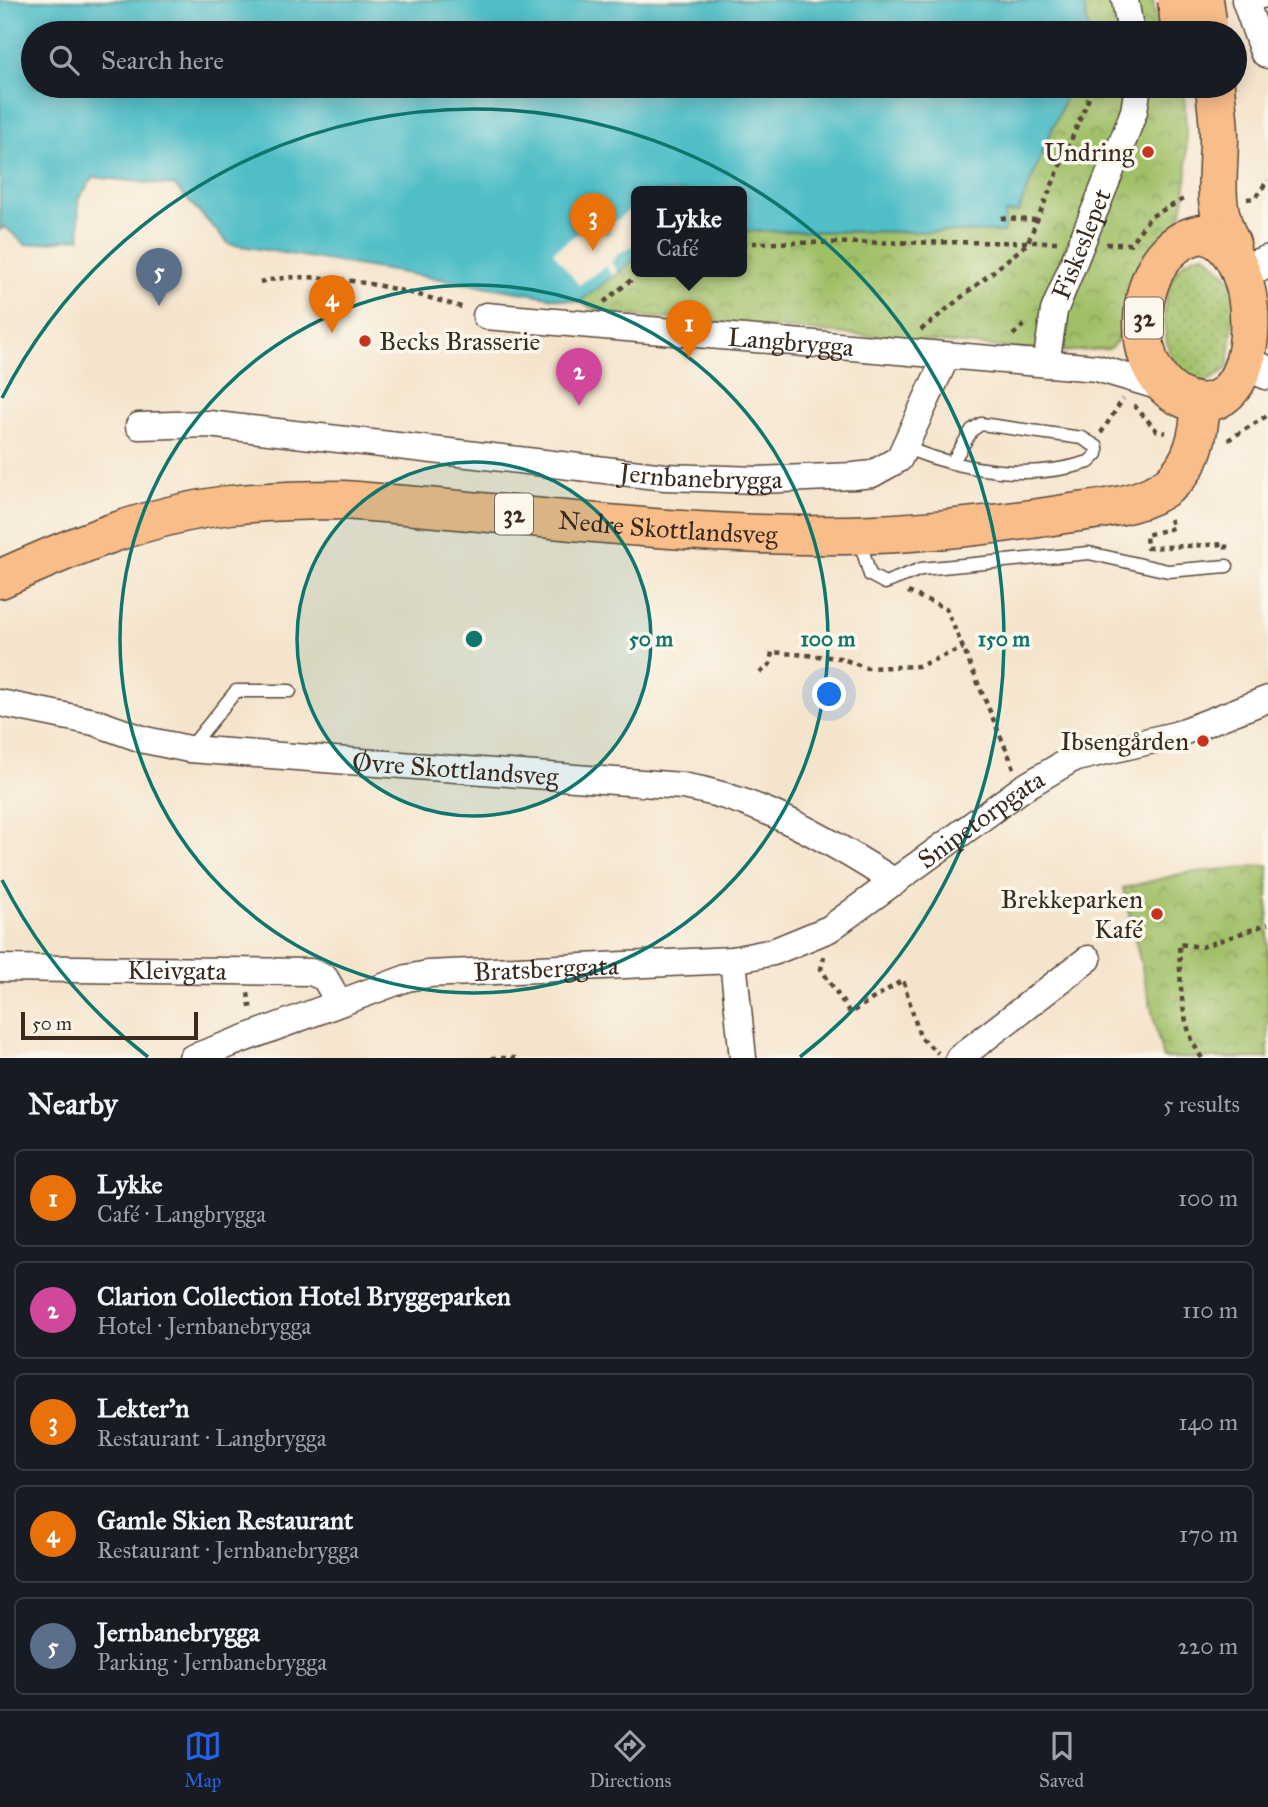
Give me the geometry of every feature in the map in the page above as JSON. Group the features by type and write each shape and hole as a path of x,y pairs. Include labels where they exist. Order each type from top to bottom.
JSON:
{"main road":[{"name":"32","path":"1185,396 1152,366 1143,333 1144,310 1152,276 1161,260 1180,240 1191,198 1190,98"},
{"path":"1185,396 1220,399 1259,369 1260,319 1250,258 1222,227 1216,199 1219,134 1216,98"},
{"path":"1180,240 1201,234 1250,258"},
{"name":"Nedre Skottlandsveg","path":"0,579 91,541 148,523 228,505 293,500 343,499 762,534 858,534 995,523 1137,500 1169,484 1191,457 1197,440 1185,396"}],"street":[{"path":"1125,0 1129,21"},
{"path":"1253,1 1263,52 1268,55"},
{"name":"Fiskeslepet","path":"1046,364 1067,246 1130,120 1135,98"},
{"name":"Langbrygga","path":"478,313 1097,369 1185,396"},
{"path":"1097,369 1118,359 1143,333"},
{"name":"Jernbanebrygga","path":"139,425 208,424 665,477 745,480 872,474 899,459 906,448 946,357"},
{"name":"Snipetorpgata","path":"895,881 1023,788 1072,759 1175,735 1268,699"},
{"name":"Øvre Skottlandsveg","path":"0,703 70,716 145,740 189,749 682,786 716,791 739,799 854,855 895,881"},
{"name":"Bratsberggata","path":"192,1058 338,1001 407,978 428,974 733,960 773,952 829,929 895,881"},
{"path":"959,1058 1088,959"},
{"path":"733,960 743,1058"},
{"name":"Kleivgata","path":"0,968 311,972 325,978 338,1001"}],"lane":[{"path":"906,448 953,461 1016,474 1090,462 1097,454 1097,447 1082,438 981,424 972,430 953,461"},
{"path":"858,534 870,575 885,583 920,569 1089,553 1168,571 1227,566"},
{"path":"189,749 236,691 290,691"}],"path":[{"path":"918,332 1027,244 1089,98"},
{"path":"747,243 1067,246 1130,244 1150,217 1184,198"},
{"path":"1001,218 1037,220"},
{"path":"260,282 285,276 320,277 425,296 478,313"},
{"path":"590,323 596,308 635,277"},
{"path":"1008,339 1030,318"},
{"path":"1116,396 1129,401 1156,430 1167,433"},
{"path":"1116,414 1124,398"},
{"path":"1223,444 1268,415"},
{"path":"1168,515 1173,528 1146,535 1147,548 1226,544 1227,566"},
{"path":"903,590 946,608 1023,788"},
{"path":"760,673 770,664 772,652 840,658 867,668 919,666 962,648"},
{"path":"1202,1058 1191,1043 1182,999 1179,944 1202,947 1268,924"},
{"path":"1260,926 1268,929"},
{"path":"829,929 821,969 850,1013 904,980 920,1037 944,1058"},
{"path":"491,1058 520,1058"}],"green space":[{"path":"1083,0 1153,0 1156,21 1087,21"},
{"path":"1065,98 1184,98 1187,165 1183,207 1162,259 1138,306 1117,341 1109,349 1055,352 603,313 579,302 631,263 631,277 747,277 747,231 1004,232 1005,213 1018,212"},
{"path":"1205,254 1237,285 1228,367 1205,382 1189,380 1176,367 1168,347 1164,324 1166,299 1173,278 1186,261"},
{"path":"1268,865 1268,1058 1163,1058 1123,888 1185,873"}],"water":[{"path":"0,0 1083,0 1087,21 21,21 21,98 1065,98 1018,212 1005,213 1004,232 747,231 747,186 631,186 631,263 579,302 229,244 175,186 94,177 78,199 80,238 26,245 4,226 0,230"}],"pier":[{"path":"631,209 631,247 618,254 611,262 618,273 613,276 605,266 579,285 553,252 594,221 606,236 611,232 608,227"}],"place":[{"name":"Undring","path":"1148,152"},
{"name":"Lekter'n","path":"593,251"},
{"name":"Jernbanebrygga","path":"159,306"},
{"name":"Gamle Skien Restaurant","path":"332,333"},
{"name":"Becks Brasserie","path":"365,341"},
{"name":"Lykke","path":"689,358"},
{"name":"Clarion Collection Hotel Bryggeparken","path":"579,406"},
{"name":"Ibsengården","path":"1203,741"},
{"name":"Brekkeparken Kafé","path":"1157,914"}]}
